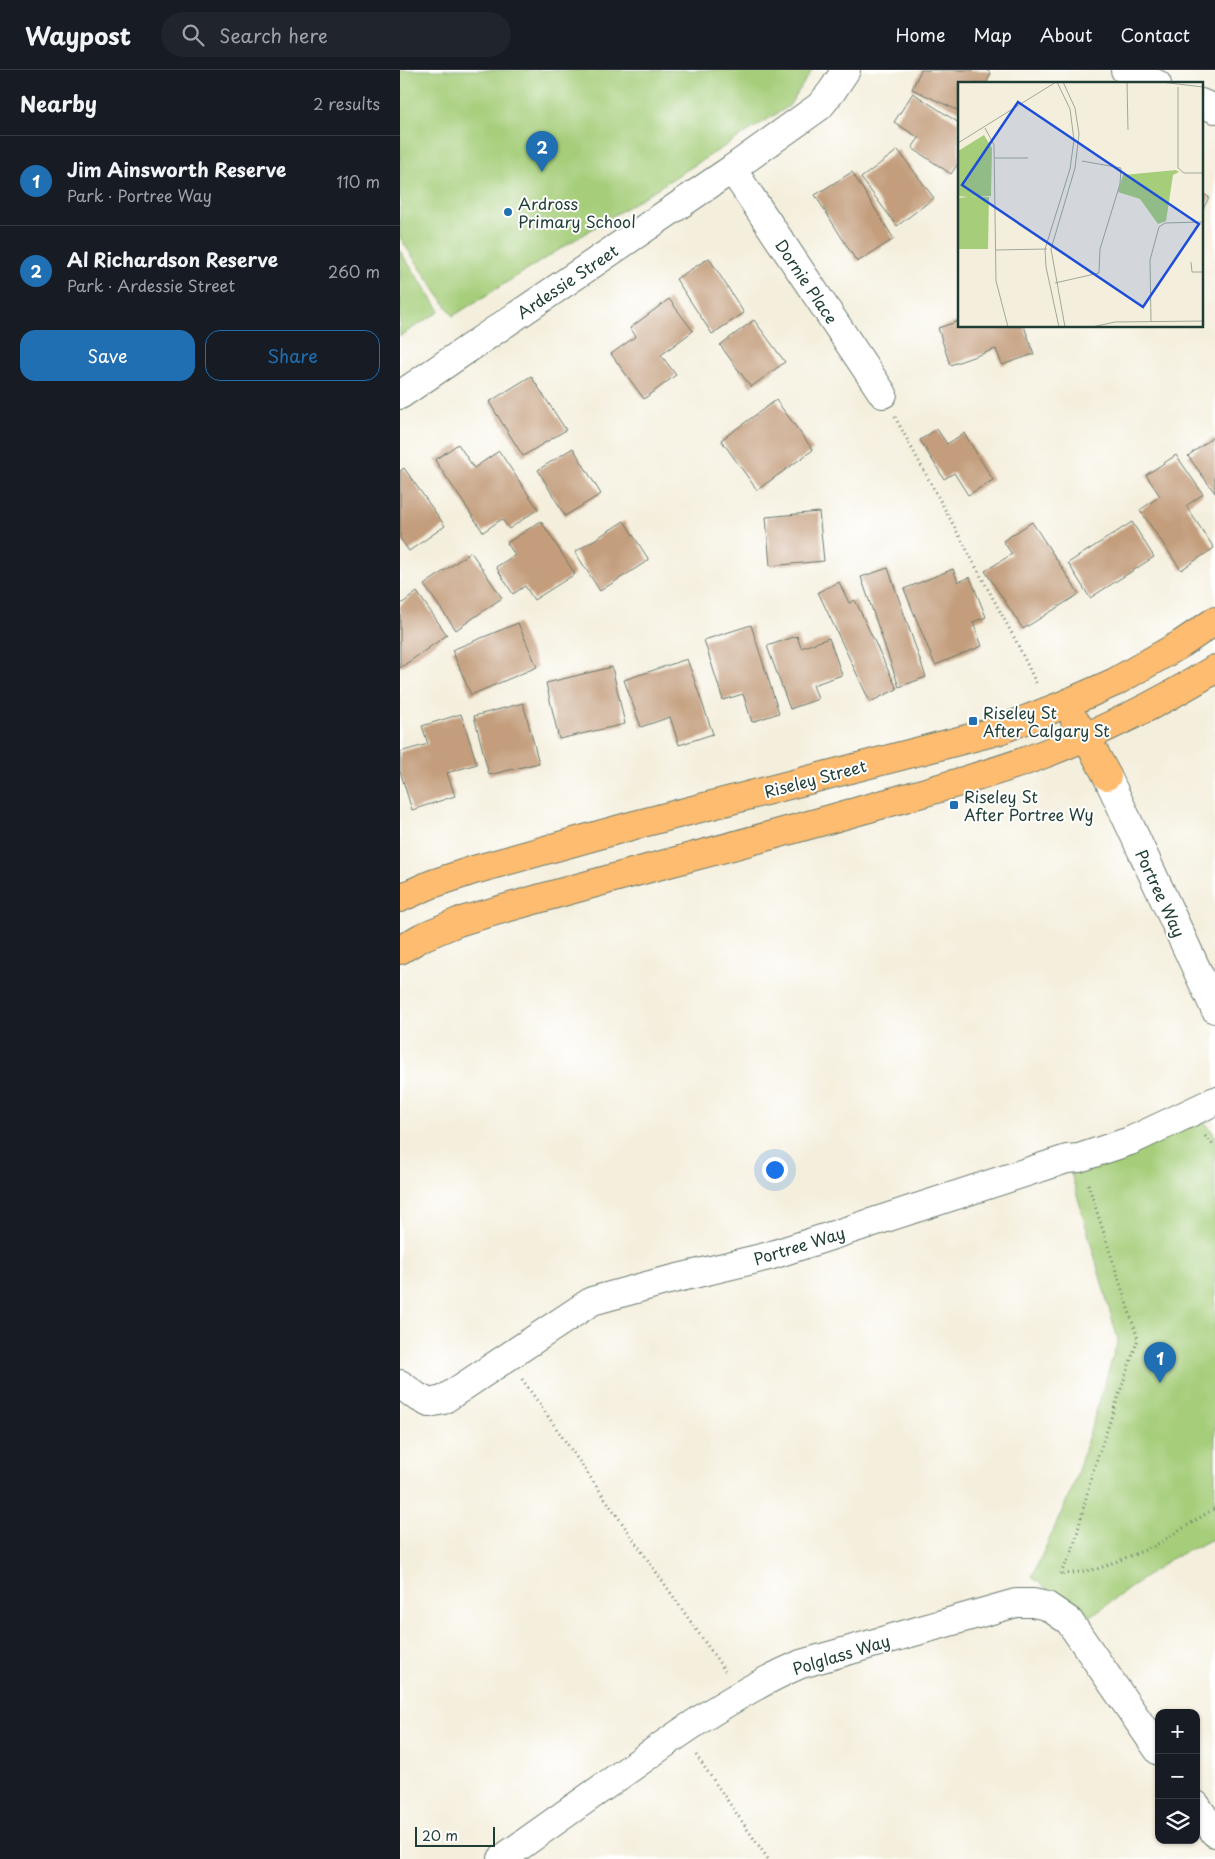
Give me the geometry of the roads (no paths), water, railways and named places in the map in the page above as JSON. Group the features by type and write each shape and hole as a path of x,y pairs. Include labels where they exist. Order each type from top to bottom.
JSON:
{"highway":[{"name":"Riseley Street","path":"400,898 432,884 474,870 631,826 997,730 1052,699 1115,682 1181,644 1215,621"},
{"path":"400,950 422,938 471,918 935,790 1030,759 1086,736 1169,696 1215,669"},
{"path":"1052,699 1086,736 1107,776"},
{"path":"1030,759 1048,759 1072,763 1093,768 1107,776"}],"street":[{"name":"Ardessie Street","path":"400,395 732,169 820,106 846,70"},
{"path":"1125,70 1152,82"},
{"path":"1202,103 1215,109"},
{"name":"Dornie Place","path":"732,169 883,394"},
{"name":"Portree Way","path":"1107,776 1215,1009"},
{"name":"Portree Way","path":"400,1384 429,1403 442,1400 592,1301 769,1256 1067,1159 1078,1158 1130,1141 1215,1101"},
{"name":"Polglass Way","path":"502,1859 680,1733 741,1694 774,1676 801,1664 1016,1603 1033,1603 1048,1606 1069,1621 1155,1745"},
{"path":"1200,1811 1215,1832"}],"place":[{"name":"Al Richardson Reserve","path":"542,172"},
{"name":"Ardross Primary School","path":"508,212"},
{"name":"Riseley St After Calgary St","path":"973,721"},
{"name":"Riseley St After Portree Wy","path":"954,805"},
{"name":"Jim Ainsworth Reserve","path":"1160,1383"}]}
